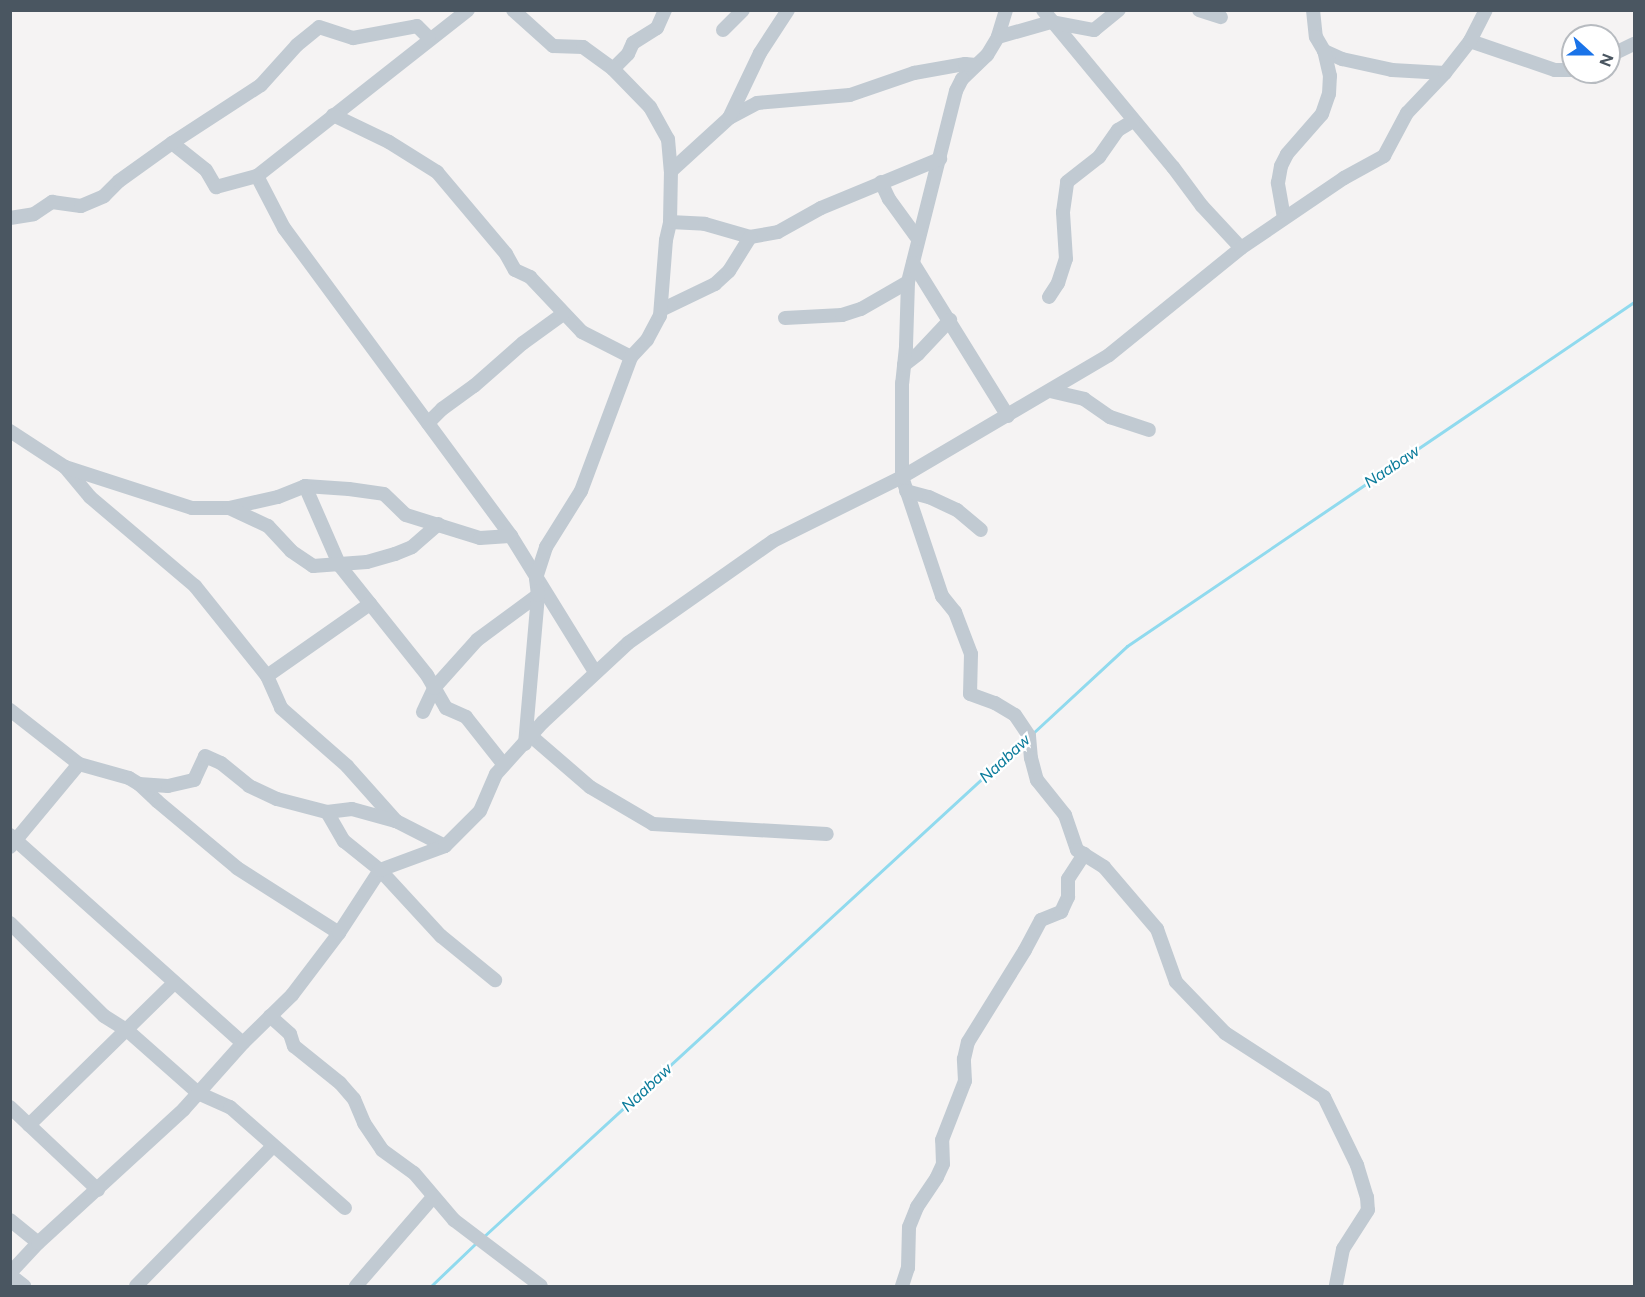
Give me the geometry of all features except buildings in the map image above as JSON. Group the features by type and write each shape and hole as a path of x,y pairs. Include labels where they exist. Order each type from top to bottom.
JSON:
{"street":[{"path":"172,143 206,170 216,187 257,176 429,38 468,10"},
{"path":"513,10 553,46 584,48 614,69 650,107 668,139 671,171 670,222 666,240 661,310 647,340 631,357 595,448 581,491 546,547 536,578 538,595 528,740"},
{"path":"614,69 628,54 633,42 657,28 665,10"},
{"path":"723,30 743,10"},
{"path":"729,118 760,53 788,10"},
{"path":"1006,10 998,37 987,55 976,65 956,91 908,282 904,365 904,484 942,596 955,612 971,654 970,694 995,703 1015,715 1029,736 1030,758 1037,780 1065,815 1077,850 1104,867 1157,929 1176,982 1225,1033 1324,1097 1356,1165 1367,1197 1368,1210 1343,1249 1336,1287"},
{"path":"1199,10 1221,17"},
{"path":"1284,218 1278,183 1281,166 1287,154 1322,114 1329,94 1330,76 1324,51 1316,37 1313,10"},
{"path":"24,1287 10,1274 38,1244 198,1094 243,1043 303,982 339,933 380,870 445,846 480,811 496,774 504,765 595,672 628,643 773,541 904,484 1008,416 1109,355 1241,248 1344,178 1384,156 1414,102 1445,73 1470,41 1486,10"},
{"path":"998,37 1047,16 1094,30 1116,13"},
{"path":"1047,16 1173,167 1202,206 1241,248"},
{"path":"10,218 34,214 52,202 81,206 104,196 119,181 172,143 261,85 297,45 319,27 353,38 417,26 429,38"},
{"path":"1470,41 1555,70 1561,70"},
{"path":"1324,51 1370,67 1445,73"},
{"path":"671,171 729,118 758,103 850,96 914,73 965,64 976,65"},
{"path":"333,115 389,142 437,172 506,254 515,270 530,277 582,332 631,357"},
{"path":"1048,297 1058,283 1066,258 1063,212 1067,182 1099,157 1119,130 1134,121"},
{"path":"670,222 705,224 750,237 778,232 821,208 940,159"},
{"path":"257,176 284,228 511,536 595,672"},
{"path":"881,182 889,199 918,238"},
{"path":"661,310 715,284 729,271 750,237"},
{"path":"913,263 1008,416"},
{"path":"785,318 842,315 861,309 908,282"},
{"path":"429,423 442,409 474,386 523,343 563,314"},
{"path":"904,365 918,354 950,320"},
{"path":"1050,391 1084,399 1110,417 1149,430"},
{"path":"10,431 65,467 192,508 229,508 278,497 305,486 349,489 384,494 406,514 480,538 511,536"},
{"path":"65,467 90,497 195,586 267,676 281,708 346,766 396,821"},
{"path":"904,484 957,510 981,530"},
{"path":"305,486 339,564 420,667 446,708 466,717 504,765"},
{"path":"229,508 268,526 291,551 313,566 367,562 395,554 412,546 438,524"},
{"path":"423,712 434,688 477,640 538,595"},
{"path":"267,676 370,604"},
{"path":"10,710 79,764 129,778 140,784 237,868 339,933"},
{"path":"528,740 590,787 653,824 827,834"},
{"path":"140,784 168,786 194,780 205,756 221,763 249,786 277,799 327,812 351,809 396,821 445,846"},
{"path":"79,764 13,840 243,1043"},
{"path":"327,812 344,841 380,870 441,936 495,980"},
{"path":"902,1287 908,1268 909,1227 917,1207 943,1164 942,1140 965,1081 964,1059 968,1042 1041,920 1061,912 1068,897 1068,879 1084,854"},
{"path":"10,923 104,1016 128,1031 198,1094 230,1107 272,1147 345,1208"},
{"path":"29,1125 128,1031 174,983"},
{"path":"270,1016 290,1034 294,1046 340,1083 354,1100 364,1123 382,1150 414,1173 454,1220 541,1287"},
{"path":"10,1107 98,1190"},
{"path":"136,1287 272,1147"},
{"path":"356,1287 433,1197"},
{"path":"10,1220 38,1244"}],"waterway":[{"name":"Naabaw","path":"1033,733 1127,646 1634,302"},
{"name":"Naabaw","path":"482,1238 1025,739"},
{"name":"Naabaw","path":"431,1286 477,1242"}]}
